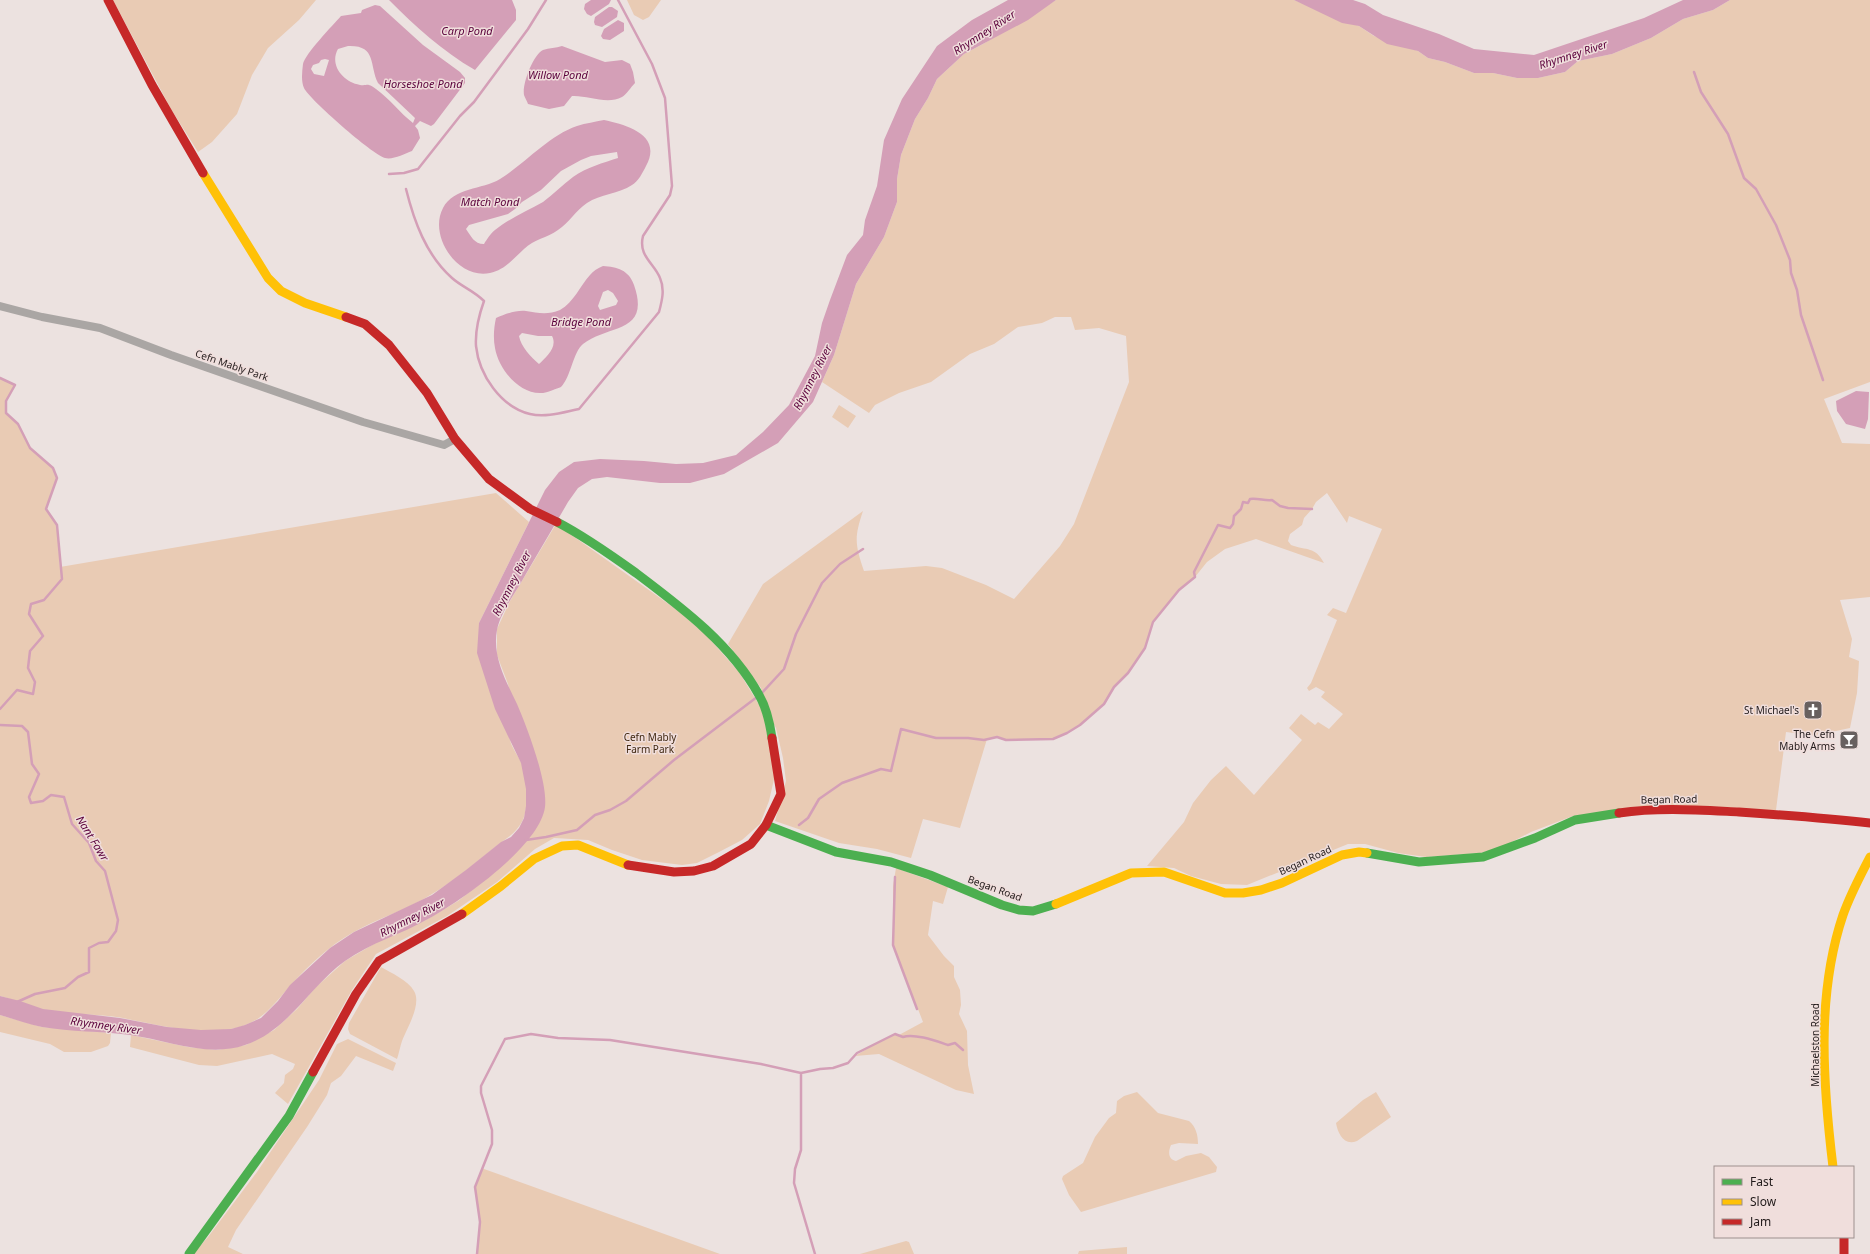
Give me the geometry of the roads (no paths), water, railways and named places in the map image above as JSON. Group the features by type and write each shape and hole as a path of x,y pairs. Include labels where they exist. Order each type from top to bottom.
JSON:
{"street":[{"path":"108,0 152,85 193,156 268,278 281,291 305,303 365,324 378,334 389,345 427,393 455,439 489,479 530,509 560,524 612,556 668,597 704,628 736,662 760,695 771,728 781,794 766,825 751,844 714,866 694,871 674,872 647,869 624,864 578,845 570,844 558,847 534,860 459,916 379,961 356,994 289,1116 190,1254"},
{"name":"Cefn Mably Park","path":"0,306 42,317 100,328 171,355 363,422 444,445 455,439"},
{"name":"Began Road","path":"766,825 836,852 891,862 930,875 1002,905 1019,910 1033,911 1061,902 1131,873 1164,872 1225,893 1243,893 1261,890 1282,883 1348,854 1359,852 1419,862 1482,857 1535,838 1575,820 1640,810 1700,810 1818,817 1870,823"},
{"name":"Michaelston Road","path":"1833,1166 1827,1122 1824,1036 1825,1003 1838,932 1857,882 1870,858"},
{"path":"1844,1238 1844,1254"}],"water":[{"name":"Carp Pond","path":"389,0 512,0 516,10 516,20 475,70 451,55 430,38"},
{"path":"591,0 611,0 609,4 591,16 587,14 584,9 585,4"},
{"name":"Rhymney River","path":"1008,0 1056,0 1028,20 964,54 937,79 928,98 915,119 901,155 897,179 897,202 884,237 856,284 834,355 813,402 778,443 724,474 690,483 660,483 607,477 592,479 578,488 568,502 509,602 498,624 496,649 501,668 517,704 536,755 545,796 545,807 540,822 529,838 514,855 478,886 442,911 418,925 355,954 345,961 332,971 286,1019 260,1038 245,1045 231,1049 202,1049 130,1035 42,1027 0,1015 0,996 43,1009 120,1018 167,1027 201,1030 231,1029 245,1025 261,1018 278,1001 290,985 330,948 354,932 432,895 501,842 511,837 519,828 524,818 526,789 521,763 495,709 477,653 479,623 545,490 559,472 574,462 600,459 676,464 703,463 736,455 763,432 789,405 815,356 822,323 847,255 863,235 865,220 877,186 884,140 902,99 937,46 972,20"},
{"name":"Rhymney River","path":"1294,0 1353,0 1365,4 1383,15 1439,34 1474,49 1534,55 1644,18 1683,0 1730,0 1713,10 1683,19 1651,38 1612,54 1578,61 1565,72 1538,78 1517,78 1493,73 1474,73 1445,62 1428,58 1418,51 1387,44 1359,26 1342,23"},
{"name":"Horseshoe Pond","path":"375,5 380,6 423,45 460,72 465,78 465,83 434,124 431,126 420,121 415,126 418,130 420,138 412,151 395,157 385,158 378,155 342,126 317,103 308,94 303,85 303,64 314,47 341,16 361,13 362,10","holes":["348,46 364,49 368,53 378,83 415,118 413,123 376,89 369,85 354,83 343,77 339,72 335,61 338,49","325,59 329,60 324,76 314,74 311,69 313,65"]},
{"path":"609,7 612,7 618,11 617,17 602,27 595,25 595,17"},
{"path":"618,20 624,23 624,31 610,40 603,39 601,36 604,29"},
{"name":"Willow Pond","path":"562,46 605,62 622,60 630,64 635,83 624,96 616,99 604,100 572,96 564,106 549,109 528,104 524,95 524,90 526,77 532,64 539,53 543,50"},
{"name":"Match Pond","path":"604,120 623,125 640,133 650,146 650,155 645,168 634,184 587,203 579,209 566,224 554,233 528,246 500,269 490,273 478,273 467,270 457,263 449,254 443,243 440,231 439,219 443,208 448,201 461,192 493,183 510,173 556,136 566,130 580,125","holes":["617,152 618,158 578,174 543,202 501,226 492,233 484,244 475,241 466,229 469,225 508,214 522,202 541,190 561,171 581,160 591,156"]},
{"name":"Bridge Pond","path":"603,266 618,268 626,273 632,280 638,301 637,312 632,320 583,344 577,353 561,387 543,393 524,389 515,383 502,367 495,348 494,329 496,318 518,311 539,313 556,312 565,307 586,279","holes":["608,290 613,293 618,301 616,305 600,310 598,306 603,292","522,333 538,336 552,336 552,348 548,355 539,364 524,348 519,336"]},
{"path":"1856,391 1869,392 1868,419 1865,429 1846,424 1837,411 1836,401"}],"waterway":[{"path":"389,174 404,173 418,169 460,116 474,102 528,29 546,0"},
{"path":"406,189 417,225 435,259 452,278 484,301 480,312 476,334 476,346 482,368 493,388 510,404 519,410 530,414 549,415 579,409 659,312 662,295 662,282 647,259 642,243 643,236 670,195 672,186 665,98 652,64 618,0"},
{"path":"1694,72 1701,92 1728,134 1744,178 1756,189 1776,225 1790,260 1791,273 1797,290 1801,315 1823,380"},
{"name":"Nant Fawr","path":"0,378 15,385 6,401 6,413 18,424 30,448 53,468 57,478 46,509 57,525 62,579 44,600 31,604 29,614 43,636 30,651 28,668 35,682 33,694 17,690 0,709"},
{"path":"799,825 808,818 819,799 842,783 881,769 891,771 901,729 936,738 968,738 984,740 997,737 1006,740 1053,739 1080,725 1104,704 1114,687 1128,673 1145,648 1153,622 1179,590 1195,577 1194,572 1218,525 1230,528 1233,524 1234,516 1241,509 1243,502 1248,503 1250,499 1272,500 1280,506 1288,508 1312,509"},
{"path":"761,694 784,669 796,634 822,583 840,564 863,549"},
{"path":"526,840 577,830 595,815 610,810 626,801 674,760 757,697"},
{"name":"Nant Fawr","path":"0,725 22,726 28,732 32,764 39,774 29,797 31,803 43,801 51,795 64,797 72,824 89,843 96,861 105,871 118,920 116,931 108,942 99,943 89,948 89,972 78,977 65,988 35,994 17,1002"},
{"path":"895,877 893,945 917,1009"},
{"path":"477,1254 480,1222 475,1187 492,1144 492,1130 481,1093 481,1086 505,1039 531,1034 558,1038 610,1040 761,1064 801,1073 833,1068 848,1063 857,1053 895,1034 903,1037 913,1036 925,1038 948,1045 955,1043 963,1050"},
{"path":"801,1073 801,1150 795,1169 794,1183 815,1254"}],"place":[{"name":"St Michael's","path":"1813,710"},
{"name":"The Cefn Mably Arms","path":"1849,740"}],"park label":[{"name":"Cefn Mably Farm Park","path":"650,742"}]}
